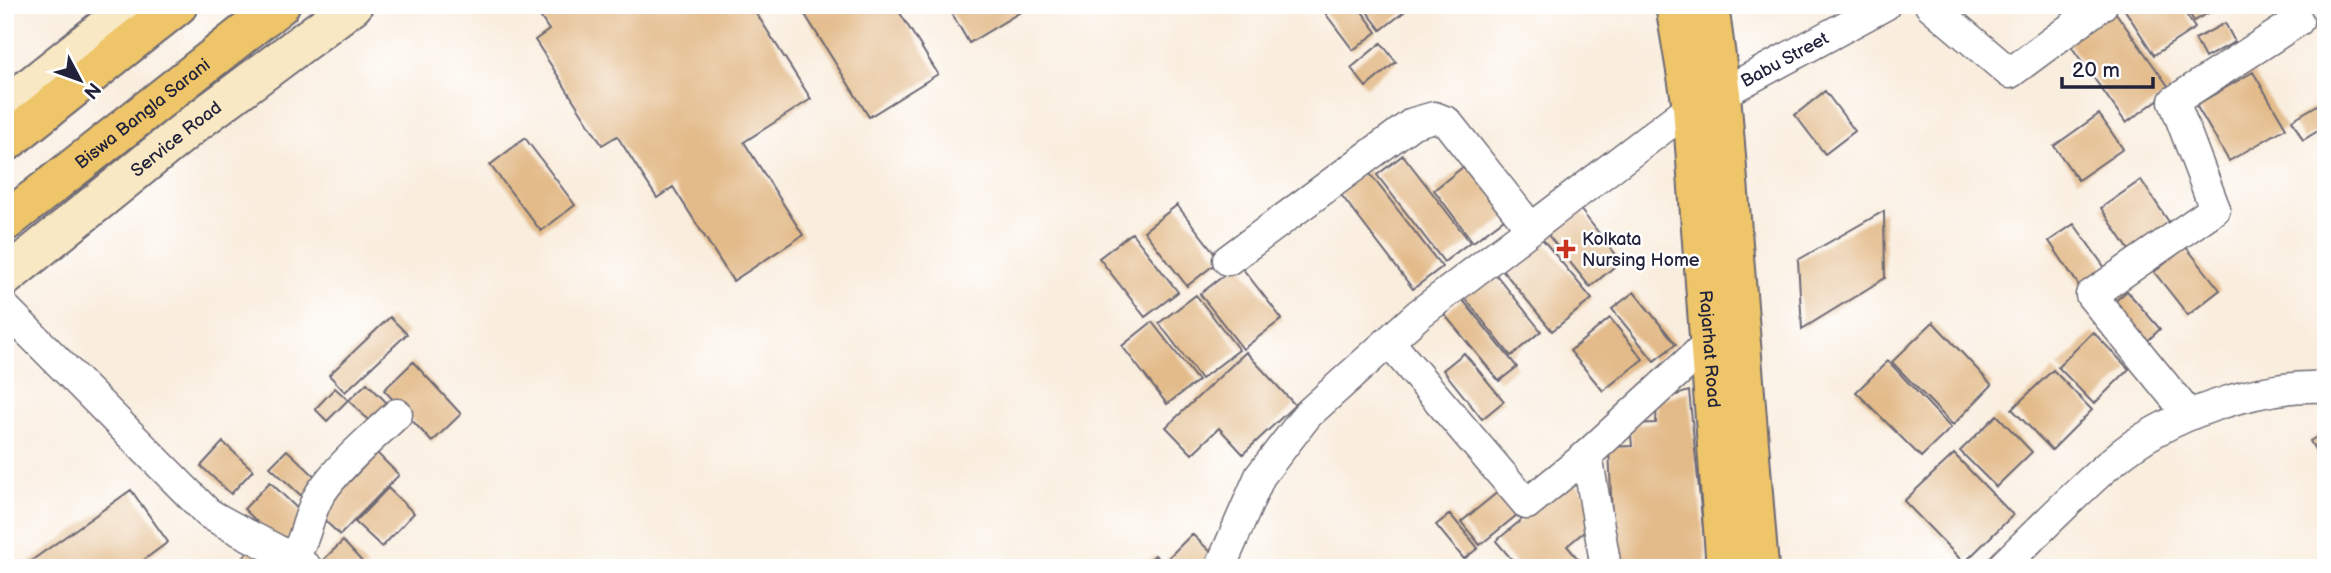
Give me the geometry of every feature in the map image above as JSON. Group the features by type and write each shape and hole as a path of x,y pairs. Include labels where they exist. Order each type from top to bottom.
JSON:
{"main road":[{"path":"5,143 178,5"},
{"name":"Biswa Bangla Sarani","path":"5,222 280,5"},
{"name":"Rajarhat Road","path":"1675,5 1707,100 1759,568"},
{"name":"Rajarhat Road","path":"1709,5 1707,100 1710,341 1726,568"}],"street":[{"path":"5,107 133,5"},
{"name":"Service Road","path":"5,276 195,123 353,5"},
{"name":"Babu Street","path":"1220,568 1260,476 1308,414 1389,342 1530,227 1707,100 1885,5"},
{"path":"1930,5 2010,74 2102,5"},
{"path":"2188,414 2091,295 2215,209 2174,101 2304,15"},
{"path":"1228,260 1413,123 1434,117 1447,122 1530,227"},
{"path":"5,308 208,513 232,530 296,564 319,496 336,473 397,414"},
{"path":"1389,342 1527,505 1587,455 1710,341"},
{"path":"2001,568 2115,458 2188,414 2251,395 2326,387"},
{"path":"1587,455 1606,568"}],"building":[{"path":"543,5 751,5 811,99 744,142 803,235 733,281 673,187 657,198 617,136 602,145 535,40 549,30 536,10"},
{"path":"799,5 895,5 938,74 869,117"},
{"path":"947,5 1032,5 969,43"},
{"path":"1335,5 1357,5 1377,32 1353,50 1325,13"},
{"path":"1362,5 1399,5 1404,12 1381,30"},
{"path":"2180,5 2195,28 2154,55 2123,7"},
{"path":"2184,5 2213,5 2215,9 2194,21"},
{"path":"2113,9 2171,90 2126,123 2068,42"},
{"path":"2225,23 2235,42 2205,58 2195,39"},
{"path":"1381,43 1396,62 1366,87 1351,68"},
{"path":"2253,72 2286,128 2229,161 2196,105"},
{"path":"1825,91 1855,131 1825,154 1795,115"},
{"path":"2326,100 2326,126 2303,140 2292,120"},
{"path":"2099,114 2123,149 2078,180 2054,146"},
{"path":"525,138 575,205 541,231 490,165"},
{"path":"1403,155 1470,242 1444,262 1377,175"},
{"path":"1468,163 1508,216 1473,242 1434,190"},
{"path":"1367,170 1442,267 1413,289 1339,192"},
{"path":"2141,180 2177,234 2137,262 2101,208"},
{"path":"1177,205 1220,260 1187,286 1144,231"},
{"path":"1580,209 1621,261 1590,287 1548,235"},
{"path":"1884,211 1885,278 1802,329 1798,260"},
{"path":"2074,224 2110,275 2084,293 2049,241"},
{"path":"1132,233 1178,292 1145,317 1099,258"},
{"path":"1539,235 1592,299 1552,331 1500,267"},
{"path":"2186,247 2220,290 2188,315 2154,272"},
{"path":"1239,264 1282,319 1243,349 1200,294"},
{"path":"1494,272 1541,331 1511,356 1464,297"},
{"path":"2127,291 2160,329 2139,349 2105,310"},
{"path":"1634,292 1676,344 1654,361 1612,309"},
{"path":"1196,295 1239,350 1201,379 1159,323"},
{"path":"1462,299 1517,367 1499,381 1444,314"},
{"path":"390,317 407,334 345,392 329,375"},
{"path":"1610,318 1643,359 1603,391 1570,351"},
{"path":"1152,322 1198,381 1167,404 1122,346"},
{"path":"1933,322 1992,385 1953,425 1892,362"},
{"path":"2093,332 2129,369 2094,404 2058,367"},
{"path":"1246,352 1295,405 1243,454 1219,428 1192,454 1166,427"},
{"path":"1464,353 1504,401 1482,419 1443,370"},
{"path":"1888,361 1951,428 1921,457 1856,392"},
{"path":"413,362 461,414 432,442 384,390"},
{"path":"2053,370 2092,410 2052,450 2012,409"},
{"path":"367,383 390,406 372,424 349,400"},
{"path":"335,388 348,400 327,421 315,409"},
{"path":"1689,391 1707,568 1614,568 1609,447 1632,446 1630,424 1656,423 1657,401"},
{"path":"1997,415 2032,452 1996,487 1960,451"},
{"path":"2326,431 2326,468 2310,441"},
{"path":"223,442 253,470 231,494 201,466"},
{"path":"287,450 323,484 307,501 270,467"},
{"path":"377,453 399,475 340,535 318,514"},
{"path":"1954,454 2013,515 1964,563 1904,501"},
{"path":"1571,478 1590,500 1592,525 1567,546 1586,568 1519,568 1496,541"},
{"path":"270,482 307,518 281,545 244,509"},
{"path":"1504,487 1523,510 1480,545 1461,522"},
{"path":"388,488 414,513 382,547 355,522"},
{"path":"131,490 168,542 133,568 21,568"},
{"path":"1450,514 1478,548 1464,559 1436,525"},
{"path":"1192,534 1217,558 1207,568 1174,568 1166,560"},
{"path":"343,541 368,568 324,568 320,563"},
{"path":"253,544 277,561 272,568 236,568"},
{"path":"1155,555 1166,568 1140,568"}],"place":[{"name":"Kolkata Nursing Home","path":"1566,249"}]}
